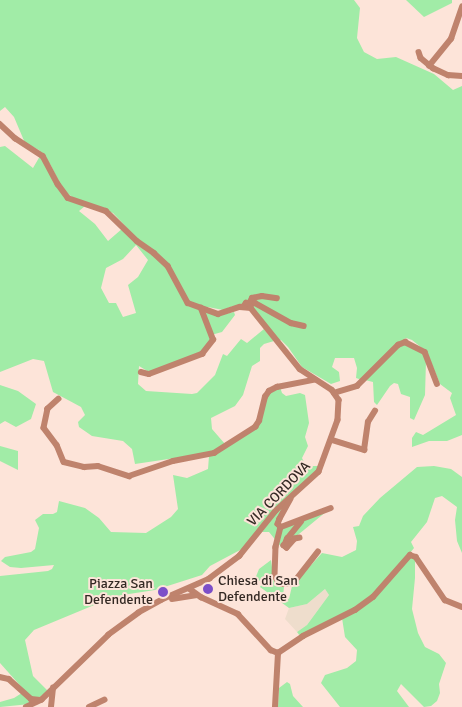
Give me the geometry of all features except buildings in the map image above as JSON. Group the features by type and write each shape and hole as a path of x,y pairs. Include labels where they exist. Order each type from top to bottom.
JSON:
{"street":[{"path":"429,66 451,39 462,7"},
{"path":"419,52 421,58 429,66 448,75 462,76"},
{"path":"0,124 15,138 43,156 68,198 106,211 137,241 168,266 188,303 218,314 243,307 251,308 300,369 334,393 357,386 402,342 410,343 425,352 437,384"},
{"path":"243,307 252,298 262,296 277,298"},
{"path":"250,302 291,323 304,326"},
{"path":"141,372 149,374 202,354 213,340 201,308"},
{"path":"59,399 48,409 44,428 57,446 64,462 84,467 98,466 129,476 173,461 214,453 255,427 259,422 265,397 269,391 277,387 314,380"},
{"name":"VIA CORDOVA","path":"162,600 216,576 240,556 276,511 319,472 338,420 339,400 334,393"},
{"path":"332,440 364,450 368,422 375,411"},
{"path":"291,497 278,524 280,527 276,547 275,576 280,584 290,584 294,581 318,552"},
{"path":"280,527 331,508"},
{"path":"300,538 295,539 288,548 284,546 290,533 304,519"},
{"path":"278,653 303,636 355,610 373,597 410,555 416,557 445,600 462,607"},
{"path":"190,589 196,595 238,614 271,650 278,653"},
{"path":"27,707 42,700 109,636 139,613 162,600 196,595"},
{"path":"274,707 278,653"},
{"path":"0,677 10,679 31,699 42,700"},
{"path":"51,707 53,688"},
{"path":"88,707 104,700"}],"shaded area":[{"path":"325,589 329,595 307,625 297,632 285,619 289,608 307,604"}],"green space":[{"path":"0,0 354,0 360,8 357,38 364,52 377,59 396,57 434,74 453,90 462,86 462,435 447,441 429,441 412,447 412,438 416,432 423,435 456,415 450,398 452,393 440,384 427,352 412,340 406,338 398,344 362,380 356,378 357,368 354,358 335,358 332,367 339,372 340,381 331,384 302,367 288,347 281,340 277,341 252,307 246,305 234,308 233,306 223,310 208,307 206,311 220,315 234,312 235,315 222,332 211,335 212,340 197,356 149,372 139,366 138,384 146,391 192,394 197,393 215,375 223,354 227,356 241,339 247,343 264,329 274,341 264,344 260,348 260,361 252,366 243,395 235,406 211,418 212,429 225,444 209,453 135,464 132,449 123,441 92,436 79,427 78,422 85,415 81,407 53,392 44,361 33,359 0,372 0,147 5,146 33,168 40,156 62,193 71,201 85,206 79,211 95,224 108,241 123,228 148,250 113,213 75,199 64,191 50,164 39,150 25,143 14,117 5,107 0,111","holes":["136,245 148,260 138,277 128,285 136,313 123,317 116,303 109,303 101,288 106,268 123,259"]},
{"path":"406,0 452,0 452,3 424,17"},
{"path":"403,343 424,352 426,361 425,395 414,420 410,418 410,397 401,394 398,384 394,383 390,386 377,405 374,402 373,382 365,380"},
{"path":"0,385 18,391 36,404 31,419 16,427 5,421 0,424"},
{"path":"280,387 282,393 286,396 300,393 305,395 309,423 305,437 308,446 302,458 306,466 321,466 315,474 275,510 242,549 210,566 202,575 155,590 116,596 34,630 25,640 33,676 48,691 30,704 0,707 0,702 14,698 25,691 0,663 0,576 48,571 54,565 21,568 10,567 1,561 5,557 31,552 35,549 39,528 35,520 43,514 57,512 59,501 85,508 99,518 111,532 146,533 171,517 178,509 173,475 187,478 208,469 209,456 256,427 267,395"},
{"path":"0,446 18,451 18,470 0,461"},
{"path":"434,466 451,469 462,477 462,553 457,541 455,520 457,507 442,496 435,498 427,522 411,542 414,548 387,582 354,609 300,636 297,632 307,625 329,595 325,589 307,604 289,608 260,587 263,582 255,579 259,569 271,560 274,581 284,587 283,596 289,599 292,586 322,553 342,557 356,550 357,541 353,527 359,526 363,516 380,498 417,467"},
{"path":"288,505 276,520 278,526 327,511 282,548 269,532 262,532 277,512"},
{"path":"411,556 415,559 412,609 418,633 425,647 439,654 446,663 439,684 440,693 437,701 431,706 424,707 401,684 397,691 409,707 340,707 321,683 325,675 347,668 356,661 357,650 345,637 342,618 374,598"},
{"path":"287,682 290,684 293,696 303,707 278,707 279,688"}],"place":[{"name":"Chiesa di San Defendente","path":"208,589"},
{"name":"Piazza San Defendente","path":"163,592"}]}
